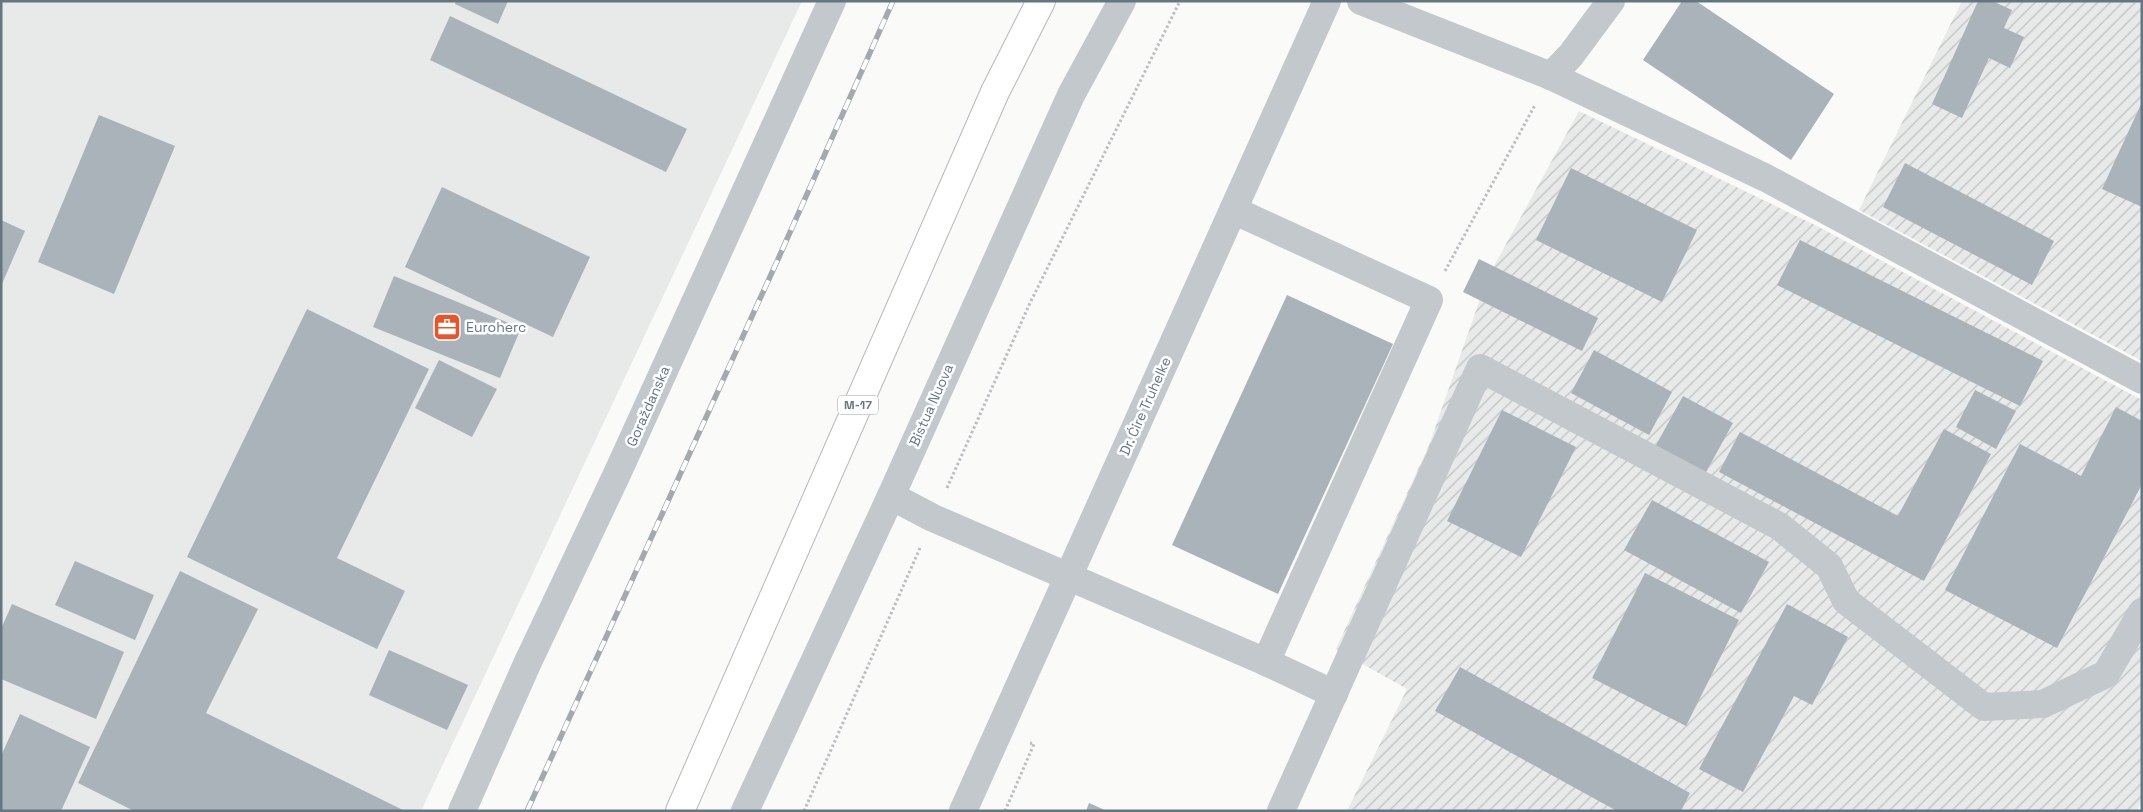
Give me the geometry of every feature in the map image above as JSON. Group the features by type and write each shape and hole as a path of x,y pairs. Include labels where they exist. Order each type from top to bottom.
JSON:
{"highway":[{"name":"M-17","path":"680,811 995,92 1041,1"}],"street":[{"name":"Goraždanska","path":"462,811 527,664 618,474 832,1"},
{"name":"Bistua Nuova","path":"745,811 1071,95 1122,1"},
{"name":"Dr. Ćire Truhelke","path":"963,811 1327,1"},
{"path":"1361,1 1551,76 1766,178 2142,380"},
{"path":"1551,76 1571,55 1611,1"},
{"path":"1233,210 1429,300 1266,662"},
{"path":"1281,811 1480,368 1779,526 1829,566 1846,601 1984,707 2043,704 2106,674 2142,612"},
{"path":"890,496 933,518 1266,662 1334,694"}],"path":[{"path":"804,811 1030,303 1180,1"},
{"path":"1429,300 1551,76"}],"shaded area":[{"path":"1,1 802,1 421,811 1,811"},
{"path":"1962,1 2142,1 2142,361 1859,210"},
{"path":"1579,111 1815,225 2142,400 2142,800 2137,811 1347,811 1407,689 1336,649 1429,445 1480,299 1494,266"}],"building":[{"path":"456,1 508,1 498,24 455,4"},
{"path":"1682,1 1696,1 1834,94 1791,160 1643,60"},
{"path":"1978,1 1992,1 2012,10 2004,28 2024,37 2010,68 1989,58 1962,118 1932,104"},
{"path":"450,16 687,129 666,172 430,60"},
{"path":"2142,102 2142,207 2102,189"},
{"path":"99,115 175,146 114,294 38,262"},
{"path":"1905,163 2054,241 2032,285 1883,207"},
{"path":"1571,168 1697,230 1662,302 1536,240"},
{"path":"442,187 590,257 553,337 405,267"},
{"path":"1,220 25,231 1,286"},
{"path":"1800,240 2043,361 2020,406 1777,285"},
{"path":"1479,259 1598,318 1582,351 1463,292"},
{"name":"Euroherc","path":"394,276 521,328 500,378 373,327"},
{"path":"1287,295 1393,344 1278,594 1172,545"},
{"path":"307,309 429,369 337,558 405,591 377,649 187,557"},
{"path":"1594,350 1672,392 1649,435 1571,393"},
{"path":"439,360 497,389 472,437 415,408"},
{"path":"1975,390 2016,411 1996,449 1956,427"},
{"path":"1683,396 1733,423 1705,474 1655,447"},
{"path":"2116,407 2142,421 2142,484 2057,648 1945,590 2020,444 2081,476"},
{"path":"1502,410 1576,447 1521,557 1447,521"},
{"path":"1944,429 1991,454 1924,581 1719,472 1740,432 1898,516"},
{"path":"1652,500 1769,562 1741,613 1624,550"},
{"path":"75,561 154,595 135,640 55,605"},
{"path":"180,571 258,609 206,713 405,811 134,811 78,783"},
{"path":"1645,573 1739,620 1686,726 1592,678"},
{"path":"12,604 124,652 96,719 1,679 1,629"},
{"path":"1787,604 1848,637 1812,705 1794,696 1743,792 1699,769"},
{"path":"389,650 468,685 447,730 369,695"},
{"path":"1460,667 1690,793 1681,811 1617,811 1435,711"},
{"path":"20,714 90,747 61,811 1,811 1,756"},
{"path":"1089,803 1107,811 1086,811"}],"railway":[{"path":"527,811 779,257 893,1"}],"place":[{"name":"Euroherc","path":"447,327"}]}
